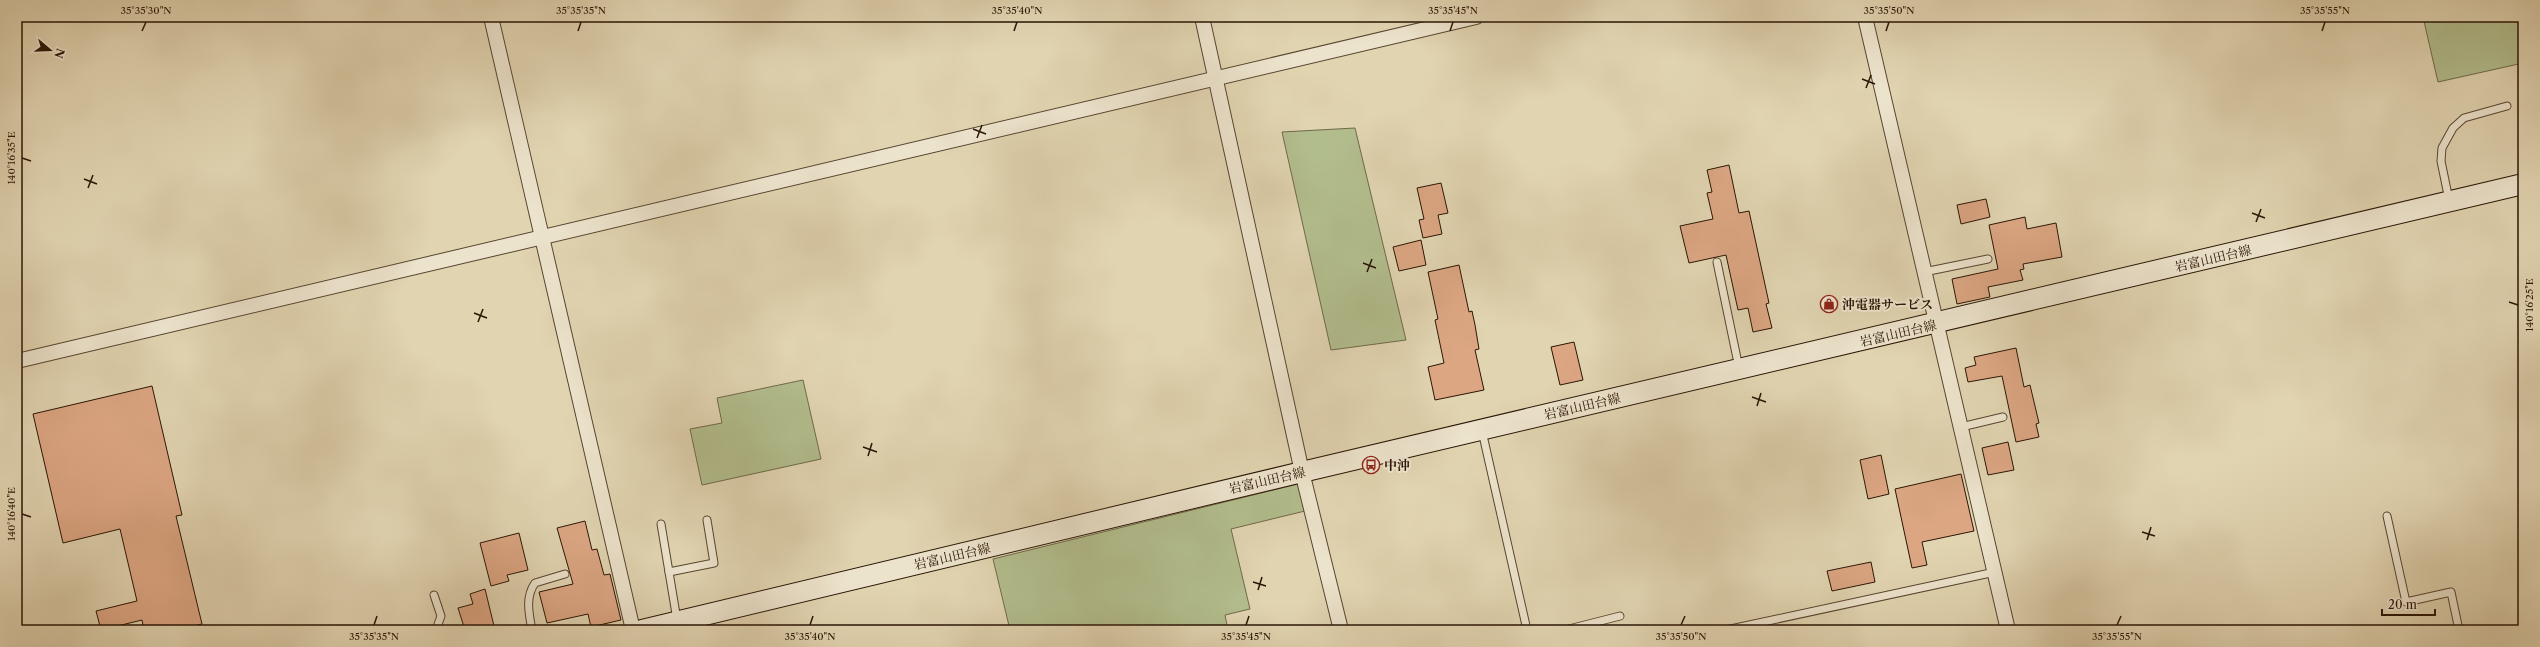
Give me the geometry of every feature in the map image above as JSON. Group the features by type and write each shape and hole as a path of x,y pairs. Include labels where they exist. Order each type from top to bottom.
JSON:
{"main road":[{"name":"岩富山田台線","path":"642,630 1302,472 1937,324 2523,184"}],"street":[{"path":"491,17 543,236 633,630"},
{"path":"1202,17 1217,76 1302,472 1341,630"},
{"path":"17,361 1217,76 1476,17"},
{"path":"1864,17 2008,630"}],"lane":[{"path":"2449,202 2441,161 2442,148 2453,128 2464,118 2507,106"},
{"path":"1924,272 1988,259"},
{"path":"1717,262 1740,370"},
{"path":"1961,427 2003,417"},
{"path":"1482,430 1527,630"},
{"path":"2387,516 2406,602 2451,592 2459,630"},
{"path":"669,572 714,563 707,520"},
{"path":"660,524 677,621"},
{"path":"1726,630 1995,572"},
{"path":"532,630 528,607 530,590 535,583 565,574"},
{"path":"434,594 441,616 436,630"},
{"path":"1565,630 1620,616"}],"green space":[{"path":"2423,17 2523,17 2523,63 2438,82"},
{"path":"1355,128 1406,340 1331,350 1282,132"},
{"path":"803,380 821,459 702,485 690,429 722,423 717,398"},
{"path":"1298,484 1305,511 1231,529 1250,609 1225,615 1228,630 1010,630 993,559"}],"building":[{"path":"1729,165 1739,213 1749,211 1769,303 1766,304 1772,328 1753,332 1748,308 1738,310 1726,255 1689,263 1680,226 1713,219 1707,193 1712,192 1707,170"},
{"path":"1441,183 1448,213 1438,215 1442,234 1423,238 1419,220 1424,219 1417,188"},
{"path":"1986,199 1990,217 1961,224 1957,205"},
{"path":"2025,217 2027,229 2056,223 2062,257 2023,264 2024,269 2020,270 2023,280 1988,287 1990,297 1957,304 1952,279 1998,269 1989,225"},
{"path":"1421,240 1426,265 1399,271 1393,247"},
{"path":"1459,265 1469,312 1472,311 1475,325 1479,349 1475,350 1484,390 1435,400 1428,367 1444,363 1435,320 1438,319 1428,272"},
{"path":"1574,342 1583,380 1560,385 1551,347"},
{"path":"2016,348 2024,387 2030,385 2039,423 2036,424 2039,437 2016,442 2002,376 1968,382 1965,368 1976,365 1974,357"},
{"path":"152,386 182,515 176,516 202,624 178,630 144,630 142,620 101,630 96,611 137,601 120,529 63,543 33,414"},
{"path":"2008,442 2014,470 1988,475 1982,448"},
{"path":"1881,455 1889,494 1868,499 1860,460"},
{"path":"1961,474 1974,531 1922,542 1927,565 1912,568 1895,489"},
{"path":"585,521 592,550 597,549 604,575 610,574 621,620 591,627 588,614 547,623 539,592 573,584 557,528"},
{"path":"519,533 528,570 507,575 509,581 491,586 480,543"},
{"path":"1871,562 1875,582 1832,591 1827,571"},
{"path":"485,589 495,630 465,630 458,608 473,604 470,594"}],"place":[{"name":"沖電器サービス","path":"1829,304"},
{"name":"中沖","path":"1371,465"}]}
